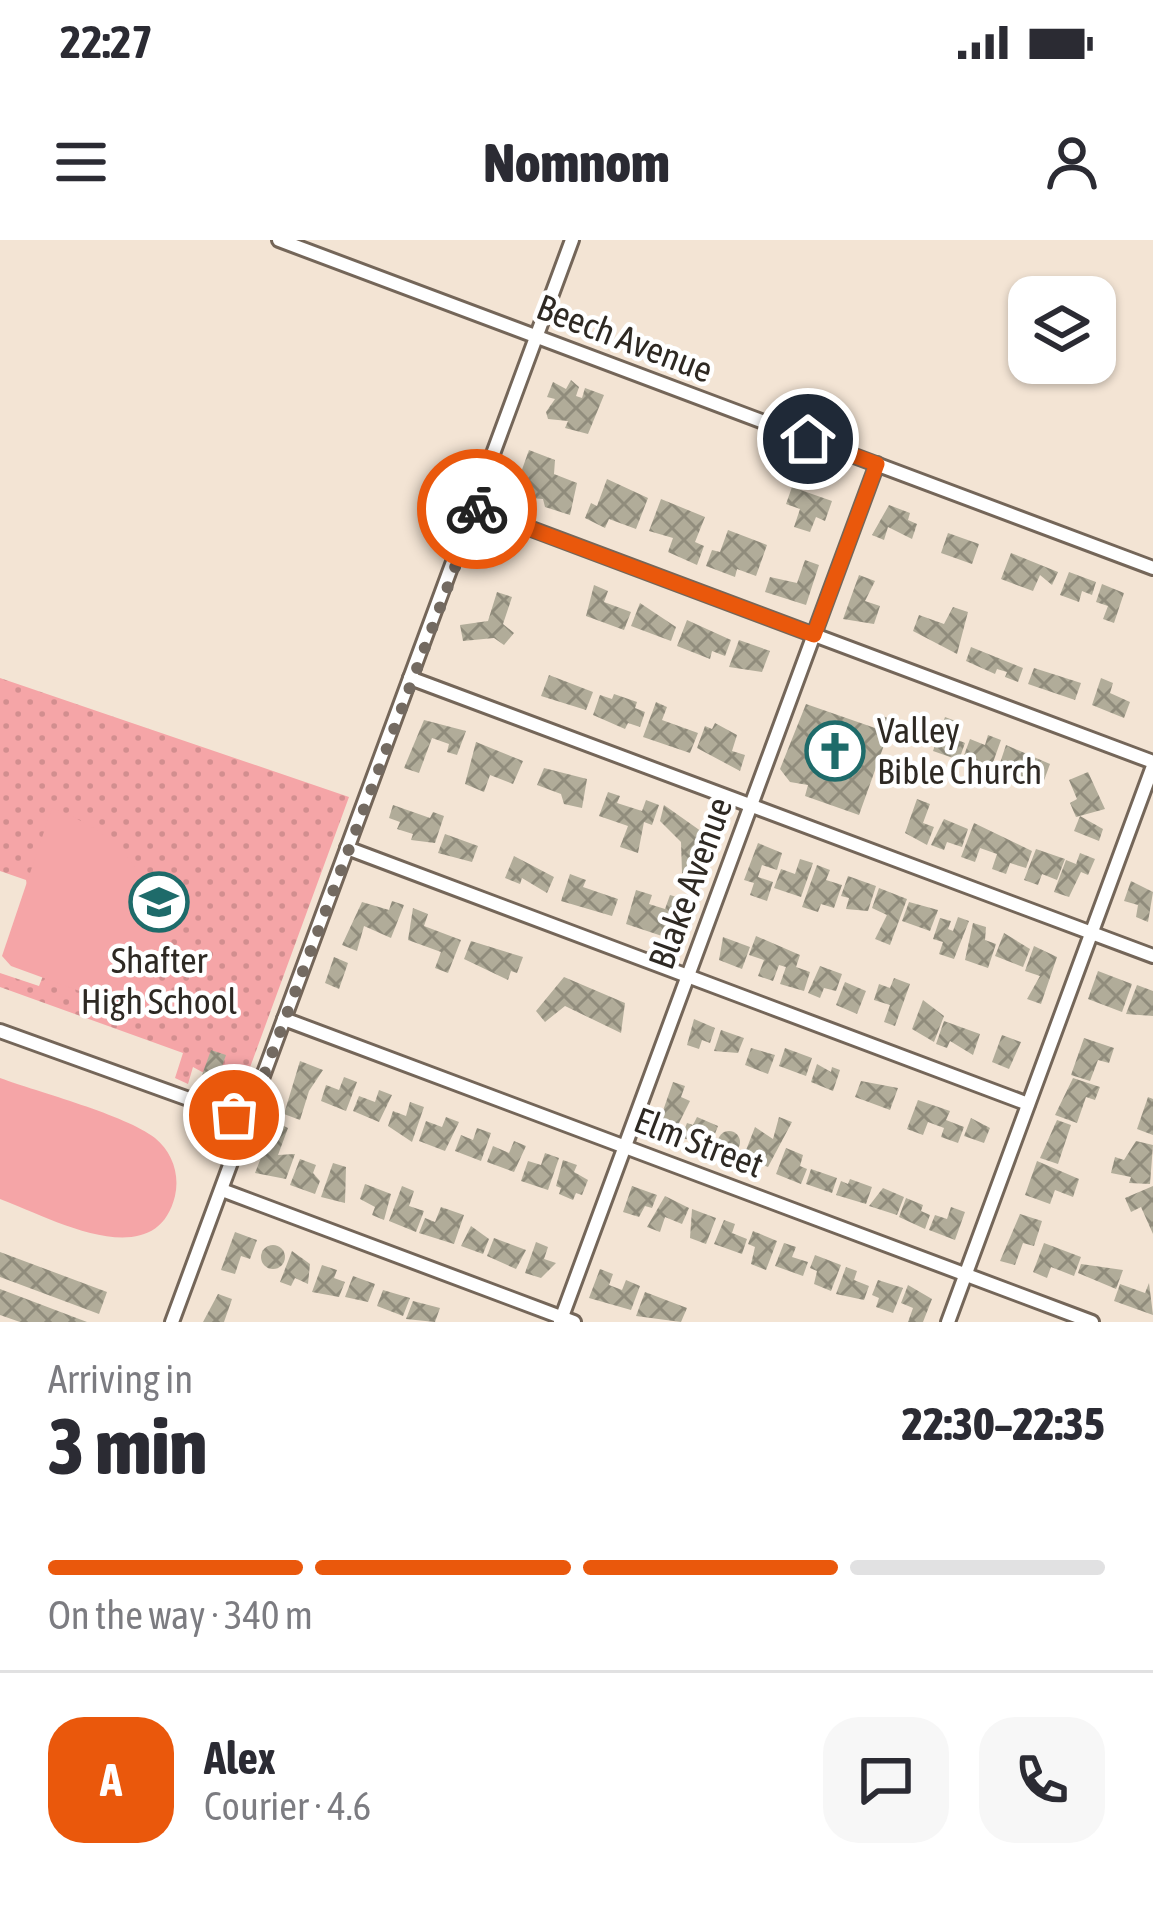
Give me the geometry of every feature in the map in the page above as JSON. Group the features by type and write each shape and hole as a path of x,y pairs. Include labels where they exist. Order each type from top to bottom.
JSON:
{"street":[{"name":"Beech Avenue","path":"279,240 1153,568"},
{"path":"172,1322 572,240"},
{"name":"Blake Avenue","path":"566,1320 625,1147 877,464"},
{"path":"473,507 1153,764 948,1322"},
{"path":"410,678 1153,956"},
{"path":"347,848 1028,1104"},
{"name":"Elm Street","path":"284,1019 1092,1322"},
{"path":"0,1030 247,1120"},
{"path":"221,1190 566,1320"}],"shaded area":[{"path":"0,678 349,797 241,1092 215,1083 225,1057 204,1073 193,1067 188,1084 175,1078 183,1053 0,987 0,973 39,986 43,976 26,880 0,871"},
{"path":"52,808 112,842 148,890 160,949 148,1016 11,966 2,956"},
{"path":"0,1078 103,1113 155,1138 170,1157 176,1180 175,1196 164,1220 146,1233 98,1235 0,1199"}],"building":[{"path":"571,380 579,387 576,396 582,398 585,388 604,395 588,434 565,428 568,421 548,419 546,412 555,399 547,397 553,382 566,389"},
{"path":"529,450 555,460 554,474 577,483 570,515 545,507 543,499 517,497 511,482 519,478"},
{"path":"607,479 648,498 636,529 609,519 605,528 585,518 591,503 597,506"},
{"path":"792,487 832,501 825,521 816,517 810,532 794,527 800,509 786,504"},
{"path":"661,499 705,517 695,542 704,546 697,565 668,552 673,538 649,531"},
{"path":"889,505 910,513 908,520 917,524 912,539 888,527 884,540 872,535"},
{"path":"728,530 767,545 756,576 737,569 735,577 706,566 712,550 720,552"},
{"path":"948,533 979,544 972,564 941,553"},
{"path":"1011,553 1058,572 1052,585 1040,575 1033,591 1001,579"},
{"path":"805,560 819,565 806,605 765,592 770,577 797,583"},
{"path":"1069,572 1096,582 1092,595 1082,591 1079,602 1060,595"},
{"path":"859,575 875,581 865,601 880,606 874,624 843,619"},
{"path":"1102,584 1124,593 1114,623 1103,619 1108,606 1096,602"},
{"path":"594,585 608,591 604,602 631,612 624,630 586,616"},
{"path":"497,592 512,597 503,624 514,633 504,645 494,638 463,641 460,625 488,621"},
{"path":"640,603 676,627 671,641 631,626"},
{"path":"953,607 968,612 957,654 913,631 919,615 944,624"},
{"path":"687,620 731,640 725,656 712,651 710,659 677,646"},
{"path":"739,640 770,651 762,672 729,667"},
{"path":"971,647 1023,668 1018,682 1005,677 1007,672 997,669 995,674 966,661"},
{"path":"1034,668 1081,683 1075,700 1028,684"},
{"path":"549,675 593,692 586,710 541,696"},
{"path":"1101,678 1113,683 1110,693 1130,702 1124,718 1092,705"},
{"path":"614,694 637,702 635,708 645,712 640,727 628,723 625,729 593,715 600,695 612,699"},
{"path":"656,702 667,707 662,720 698,733 690,753 643,737"},
{"name":"Valley Bible Church","path":"806,704 875,728 880,715 893,720 859,815 805,796 808,785 790,782 780,769"},
{"path":"945,717 958,722 953,738 965,743 959,760 933,751"},
{"path":"424,720 466,731 457,755 447,752 449,744 432,738 419,773 404,768"},
{"path":"715,723 737,735 732,751 745,755 740,771 697,748 705,726 712,729"},
{"path":"988,735 1001,740 991,768 963,758 970,739 985,745"},
{"path":"476,742 523,761 513,784 490,775 484,792 465,784"},
{"path":"1006,745 1050,764 1043,783 998,769"},
{"path":"544,768 587,779 582,808 564,804 561,794 537,785"},
{"path":"1088,772 1105,809 1076,817 1070,803 1077,799 1069,780"},
{"path":"608,792 620,796 617,803 642,811 646,800 659,805 652,825 644,822 638,853 620,847 628,826 599,816"},
{"path":"917,799 930,804 923,823 934,827 927,845 905,833"},
{"path":"393,805 430,818 433,812 444,816 435,843 411,840 413,834 397,829 400,822 389,818"},
{"path":"664,805 705,834 702,872 682,873 681,842 660,821"},
{"path":"1080,816 1103,829 1099,841 1074,831"},
{"path":"944,819 968,829 962,847 947,842 944,850 931,845"},
{"path":"974,823 1032,851 1026,868 1010,863 1006,874 992,869 997,854 980,848 975,862 961,857"},
{"path":"445,834 478,846 472,862 438,853"},
{"path":"758,843 782,853 777,870 762,865 758,877 773,882 767,901 750,895 754,883 744,880"},
{"path":"1036,849 1065,859 1057,880 1042,874 1038,885 1024,880"},
{"path":"1080,853 1095,859 1088,875 1081,872 1069,897 1054,892 1066,860 1076,864"},
{"path":"514,856 554,877 547,893 522,878 520,884 505,878"},
{"path":"800,859 813,863 801,897 774,888 781,869 795,874"},
{"path":"817,865 830,870 826,880 842,885 834,908 821,904 818,912 802,907"},
{"path":"570,874 586,880 583,887 618,899 612,916 561,901"},
{"path":"848,876 876,886 868,911 846,909 849,898 841,896"},
{"path":"1131,881 1153,892 1148,922 1136,917 1138,905 1124,901"},
{"path":"879,888 907,899 890,945 875,939 887,915 872,908"},
{"path":"636,890 652,895 649,904 665,909 670,895 686,900 682,913 674,911 665,937 626,924"},
{"path":"392,901 404,905 391,938 364,926 357,951 342,945 362,902 389,910"},
{"path":"909,902 938,910 930,931 902,921"},
{"path":"413,908 428,914 424,926 461,940 448,973 435,968 441,952 408,940"},
{"path":"958,917 969,921 954,959 939,954 943,942 933,939 940,918 951,921 948,929 953,931"},
{"path":"973,923 986,927 985,940 996,944 988,968 965,960"},
{"path":"1004,933 1030,949 1023,967 995,956"},
{"path":"756,936 800,955 796,967 810,972 804,991 780,984 786,967 779,965 773,981 758,976 764,960 749,955"},
{"path":"723,937 750,947 742,969 719,960"},
{"path":"471,941 523,957 517,973 511,971 508,980 464,959"},
{"path":"1034,946 1057,957 1041,1004 1027,999 1040,976 1025,971"},
{"path":"334,957 348,963 339,989 325,983"},
{"path":"820,966 842,974 836,991 824,988 820,998 808,993"},
{"path":"1098,971 1132,984 1122,1012 1088,999"},
{"path":"564,977 625,1003 621,1033 565,1006 545,1022 536,1011"},
{"path":"894,978 910,984 895,1026 884,1022 890,1005 874,1000 879,984 890,988"},
{"path":"845,982 866,991 857,1014 836,1005"},
{"path":"1137,985 1153,991 1153,1016 1126,1014"},
{"path":"923,1000 944,1016 934,1042 912,1029"},
{"path":"694,1019 715,1028 710,1043 702,1040 699,1049 687,1045"},
{"path":"944,1021 980,1034 973,1055 950,1041 947,1048 936,1044"},
{"path":"721,1030 744,1038 738,1053 714,1051"},
{"path":"1002,1035 1021,1042 1009,1069 992,1062"},
{"path":"1084,1038 1114,1048 1109,1063 1098,1060 1090,1081 1071,1075"},
{"path":"751,1048 775,1055 768,1074 745,1065"},
{"path":"785,1048 812,1058 806,1076 779,1066"},
{"path":"211,1050 226,1055 217,1081 202,1075"},
{"path":"300,1061 323,1070 309,1091 300,1120 284,1114"},
{"path":"817,1064 831,1072 832,1067 840,1070 833,1091 811,1082"},
{"path":"344,1077 357,1082 346,1111 321,1101 326,1085 339,1090"},
{"path":"1073,1078 1100,1087 1095,1100 1086,1097 1077,1123 1055,1115"},
{"path":"861,1081 898,1088 890,1110 855,1097"},
{"path":"673,1082 685,1086 681,1097 690,1101 672,1137 657,1128"},
{"path":"379,1090 392,1095 379,1122 353,1111 359,1096 375,1102"},
{"path":"1148,1097 1153,1099 1153,1135 1137,1129"},
{"path":"918,1100 950,1111 946,1120 964,1127 958,1143 941,1137 944,1128 928,1122 923,1135 907,1129"},
{"path":"410,1102 424,1107 412,1142 388,1126 393,1111 406,1116"},
{"path":"446,1117 459,1122 445,1151 419,1141 426,1121 442,1127"},
{"path":"697,1117 718,1126 711,1144 681,1138 687,1123 693,1125"},
{"path":"779,1117 792,1122 768,1167 743,1158 755,1127 773,1139"},
{"path":"971,1118 990,1128 984,1143 964,1136"},
{"path":"1057,1120 1071,1125 1058,1164 1040,1158"},
{"path":"275,1122 288,1128 278,1155 295,1154 286,1179 255,1173"},
{"path":"477,1128 491,1133 481,1161 455,1151 461,1135 473,1140"},
{"path":"729,1131 740,1142 729,1153 718,1142"},
{"path":"514,1141 526,1146 514,1172 487,1162 493,1146 509,1153"},
{"path":"1136,1141 1153,1145 1150,1184 1129,1183 1131,1177 1111,1173 1115,1157 1124,1160"},
{"path":"786,1148 803,1155 800,1166 807,1169 801,1184 776,1174"},
{"path":"545,1153 559,1158 548,1190 521,1181 528,1161 541,1165"},
{"path":"300,1159 316,1165 313,1173 320,1181 315,1194 290,1185"},
{"path":"563,1160 577,1165 574,1172 588,1180 582,1195 576,1193 573,1200 559,1194 561,1188 556,1186"},
{"path":"1037,1161 1079,1179 1073,1197 1055,1190 1050,1204 1025,1195"},
{"path":"333,1163 346,1167 345,1203 321,1197"},
{"path":"811,1169 837,1178 832,1193 806,1184"},
{"path":"850,1179 872,1187 866,1204 836,1195 841,1181 848,1184"},
{"path":"365,1184 391,1194 384,1220 372,1215 375,1207 360,1199"},
{"path":"402,1186 414,1191 409,1206 424,1211 416,1232 389,1221"},
{"path":"632,1186 657,1195 652,1208 645,1206 639,1217 623,1212"},
{"path":"1153,1186 1153,1234 1141,1207 1131,1212 1125,1198"},
{"path":"883,1188 904,1197 897,1215 869,1206"},
{"path":"665,1196 689,1208 682,1224 665,1217 660,1232 647,1227"},
{"path":"906,1198 923,1205 921,1211 930,1215 925,1229 899,1217"},
{"path":"441,1207 464,1215 454,1244 419,1233 425,1218 435,1222"},
{"path":"951,1207 965,1212 955,1240 929,1230 935,1215 947,1219"},
{"path":"692,1209 716,1218 706,1244 690,1238"},
{"path":"1020,1214 1042,1221 1034,1246 1023,1243 1015,1265 1000,1261"},
{"path":"724,1220 735,1224 732,1233 747,1239 742,1254 714,1244"},
{"path":"471,1226 489,1239 483,1254 461,1246"},
{"path":"753,1231 777,1241 766,1270 751,1264 755,1247 748,1244"},
{"path":"235,1232 257,1240 250,1259 241,1256 235,1274 221,1270"},
{"path":"494,1238 526,1250 516,1269 487,1256"},
{"path":"536,1242 548,1247 544,1259 556,1263 541,1278 525,1273"},
{"path":"784,1243 796,1247 792,1257 808,1262 803,1276 775,1266"},
{"path":"1044,1243 1081,1257 1074,1276 1051,1267 1047,1278 1033,1272"},
{"path":"273,1245 285,1257 273,1269 261,1257"},
{"path":"292,1251 310,1264 308,1284 295,1278 291,1286 280,1282"},
{"path":"0,1252 107,1292 99,1314 0,1277"},
{"path":"815,1255 841,1265 831,1291 814,1284 817,1271 810,1268"},
{"path":"1081,1264 1123,1270 1116,1289 1078,1273"},
{"path":"322,1265 337,1270 334,1278 345,1282 339,1297 312,1292"},
{"path":"846,1267 857,1271 854,1280 869,1286 864,1300 836,1294"},
{"path":"600,1269 613,1274 609,1285 622,1290 626,1280 640,1286 631,1310 589,1298"},
{"path":"353,1276 375,1284 368,1302 345,1297"},
{"path":"878,1280 903,1288 893,1313 876,1307 879,1298 872,1295"},
{"path":"1149,1283 1153,1315 1114,1301 1120,1284 1145,1293"},
{"path":"908,1285 932,1299 923,1322 908,1322 913,1308 901,1303"},
{"path":"0,1289 87,1322 20,1322 0,1315"},
{"path":"383,1290 410,1298 403,1316 377,1306"},
{"path":"645,1292 687,1308 681,1322 636,1316"},
{"path":"218,1294 232,1299 224,1322 203,1322"},
{"path":"413,1301 440,1308 435,1322 406,1319"}],"way so far":[{"path":"234,1115 247,1120 473,507 477,509"}],"place":[{"name":"Valley Bible Church","path":"835,751"},
{"name":"Shafter High School","path":"159,902"}],"route":[{"path":"477,509 814,635 877,464 808,439"}]}
